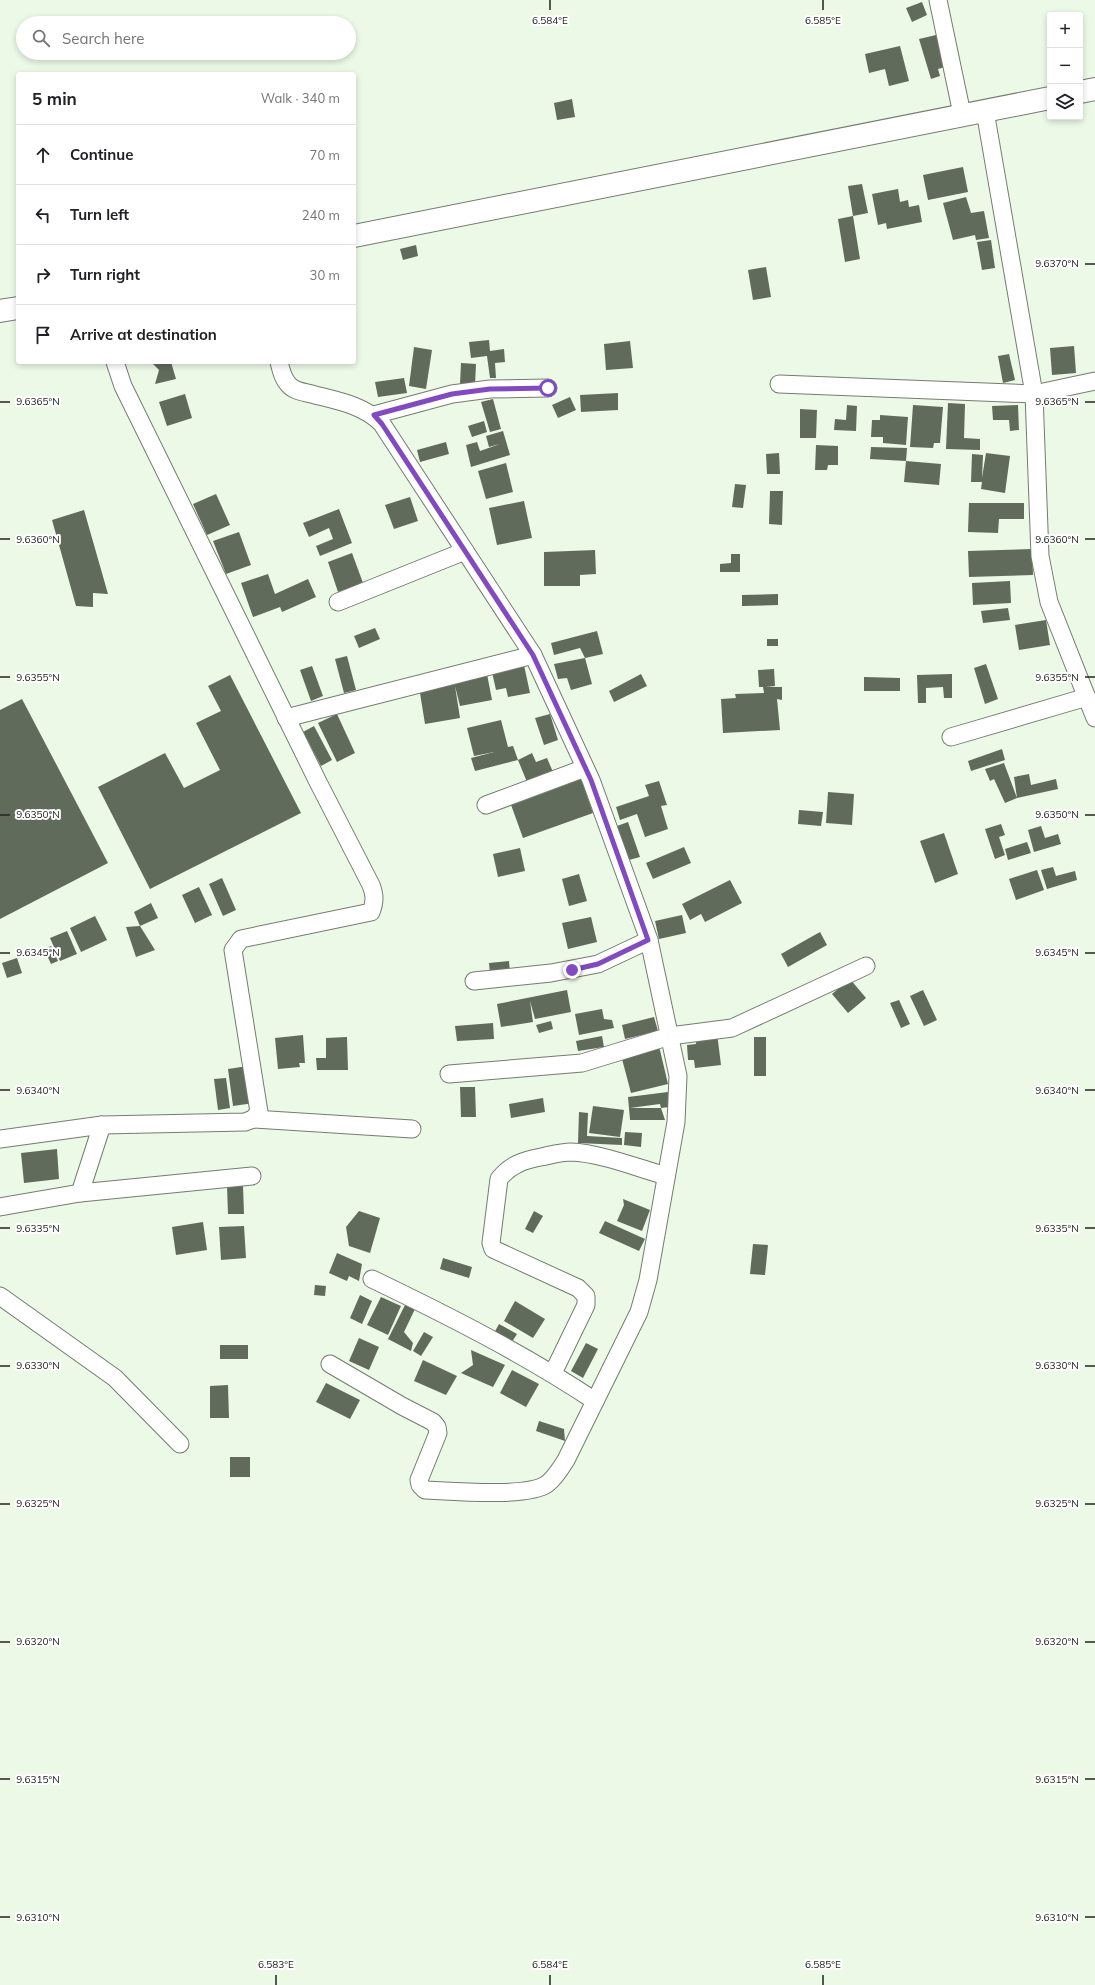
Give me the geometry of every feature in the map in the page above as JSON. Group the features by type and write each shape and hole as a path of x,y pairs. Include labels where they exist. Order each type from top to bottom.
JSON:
{"main road":[{"path":"1083,91 1095,89"},
{"path":"356,236 962,114 1047,99"},
{"path":"0,311 16,308"}],"street":[{"path":"938,0 962,114"},
{"path":"985,111 1034,394 1040,556 1049,602 1095,718"},
{"path":"116,364 127,394 286,718 371,885 374,895 374,904 371,912 241,939 233,950 259,1112 253,1119"},
{"path":"279,364 281,371 289,385 299,391 364,409 374,415 382,424 533,655 585,768 648,940 678,1076 678,1099 666,1176 648,1280 639,1312 566,1460 558,1473 546,1484 507,1493 425,1490 420,1485 419,1480 438,1433 437,1427 432,1422 330,1364"},
{"path":"779,384 1034,394 1095,381"},
{"path":"374,415 452,394 490,389 548,388"},
{"path":"338,602 464,551"},
{"path":"286,718 533,655"},
{"path":"951,737 1087,697"},
{"path":"486,805 585,768"},
{"path":"474,981 551,973 598,964 648,940"},
{"path":"449,1074 582,1063 670,1036 732,1028 866,966"},
{"path":"0,1139 102,1125 245,1122 253,1119 412,1129"},
{"path":"80,1193 102,1125"},
{"path":"553,1373 586,1305 586,1296 578,1288 493,1249 491,1243 499,1179 505,1171 522,1162 570,1152 586,1153 666,1176"},
{"path":"0,1207 80,1193 252,1176"},
{"path":"372,1279 458,1320 553,1373 595,1401"},
{"path":"0,1296 114,1378 180,1444"}],"building":[{"path":"922,2 927,15 912,22 906,8"},
{"path":"936,35 945,67 938,69 940,76 931,79 919,39"},
{"path":"900,46 909,81 889,86 885,69 869,73 865,54"},
{"path":"572,99 575,117 557,120 554,103"},
{"path":"963,167 968,192 928,200 923,175"},
{"path":"862,184 868,213 853,216 848,186"},
{"path":"898,189 900,202 908,200 909,207 919,205 922,222 887,229 886,223 878,225 872,194"},
{"path":"966,197 971,213 984,211 989,238 976,240 975,235 953,240 943,203"},
{"path":"853,216 860,259 845,262 838,219"},
{"path":"991,240 995,268 982,270 977,242"},
{"path":"416,245 418,256 403,260 400,249"},
{"path":"766,267 771,297 753,300 748,270"},
{"path":"489,340 490,351 504,349 505,362 495,363 496,378 490,378 487,356 471,358 469,342"},
{"path":"630,341 633,368 606,370 604,344"},
{"path":"1074,346 1076,373 1052,375 1050,348"},
{"path":"414,347 432,350 426,389 409,386"},
{"path":"1009,354 1015,380 1003,383 998,356"},
{"path":"461,363 476,364 475,385 460,384"},
{"path":"153,364 172,364 176,379 155,384 159,370"},
{"path":"404,378 407,393 378,397 375,382"},
{"path":"618,393 618,410 581,412 580,395"},
{"path":"185,394 192,418 167,426 159,402"},
{"path":"570,397 576,410 558,418 552,405"},
{"path":"493,399 501,429 490,432 481,402"},
{"path":"948,403 965,404 964,438 980,439 980,450 946,449"},
{"path":"847,405 857,406 856,431 834,430 835,419 846,420"},
{"path":"913,405 943,407 940,443 934,443 933,448 910,447"},
{"path":"1018,405 1019,430 1010,431 1009,420 993,420 992,406"},
{"path":"800,409 817,410 816,438 800,438"},
{"path":"880,415 908,417 906,445 883,443 883,437 871,437 872,420 880,420"},
{"path":"484,421 487,432 472,437 468,426"},
{"path":"503,431 510,455 471,467 466,445 477,442 480,451 500,444 489,447 486,436"},
{"path":"446,442 449,454 420,462 417,450"},
{"path":"816,445 838,446 838,465 828,465 827,470 815,470"},
{"path":"871,447 907,448 906,461 870,459"},
{"path":"779,453 780,474 767,474 766,454"},
{"path":"986,453 1010,456 1005,493 981,489 982,482 971,482 972,454 983,455 982,478"},
{"path":"906,461 941,464 939,485 904,482"},
{"path":"506,463 513,492 486,499 478,471"},
{"path":"735,484 746,485 743,508 732,507"},
{"path":"770,491 783,491 782,525 769,524"},
{"path":"216,494 230,525 207,535 193,504"},
{"path":"410,497 418,521 394,529 385,505"},
{"path":"524,501 532,538 497,545 489,508"},
{"path":"969,503 1024,503 1024,519 999,519 998,533 968,532"},
{"path":"339,509 352,543 320,556 316,546 333,539 329,528 309,537 303,523"},
{"path":"84,510 108,594 93,593 93,607 76,606 52,520"},
{"path":"239,532 251,565 226,574 213,541"},
{"path":"1032,549 1033,575 969,577 968,551"},
{"path":"595,550 596,574 580,575 580,586 544,586 544,552"},
{"path":"352,553 363,583 338,592 328,562"},
{"path":"731,554 740,554 740,572 720,572 720,564 731,563"},
{"path":"268,574 275,594 308,579 316,597 282,612 280,607 253,617 241,583"},
{"path":"1010,581 1011,603 973,605 972,583"},
{"path":"778,594 778,605 742,606 742,595"},
{"path":"1008,608 1010,620 983,623 981,611"},
{"path":"1046,620 1050,645 1019,650 1015,625"},
{"path":"375,628 380,639 359,648 354,636"},
{"path":"597,631 603,654 585,658 580,648 554,655 551,643"},
{"path":"767,639 778,639 778,646 767,646"},
{"path":"347,656 356,690 344,693 335,659"},
{"path":"585,658 592,684 571,690 567,678 558,679 554,664"},
{"path":"986,664 998,699 985,704 974,668"},
{"path":"524,665 530,693 508,697 506,688 496,690 492,672"},
{"path":"312,666 323,696 311,701 300,670"},
{"path":"774,669 775,686 766,687 782,687 782,700 777,699 780,730 723,733 721,699 736,698 735,694 764,693 763,687 759,687 758,670"},
{"path":"487,674 492,700 460,706 455,686 460,718 425,724 419,687"},
{"path":"641,674 647,686 614,702 609,691"},
{"path":"952,674 952,698 944,698 943,687 926,688 926,703 918,703 917,675"},
{"path":"230,675 301,813 150,889 98,787 165,753 184,788 220,770 196,723 221,711 208,686"},
{"path":"864,677 900,678 900,691 864,691"},
{"path":"22,699 108,863 0,919 0,710"},
{"path":"337,714 355,753 337,762 318,723"},
{"path":"550,714 558,740 544,745 535,718"},
{"path":"501,720 508,747 513,746 518,760 475,771 471,758 494,752 474,756 467,728"},
{"path":"314,726 332,760 321,766 303,732"},
{"path":"1002,749 1005,760 971,771 968,761"},
{"path":"532,753 536,762 547,758 553,772 527,782 518,760"},
{"path":"1004,763 1017,798 1005,803 994,779 990,781 985,769"},
{"path":"1029,774 1031,785 1056,779 1058,789 1017,798 1014,777"},
{"path":"580,776 593,813 523,838 510,802"},
{"path":"659,781 667,805 661,806 668,829 645,837 637,814 620,820 616,807 649,796 645,785"},
{"path":"828,792 854,794 852,825 826,823"},
{"path":"799,810 823,812 821,826 798,824"},
{"path":"628,822 640,857 629,860 617,826"},
{"path":"1001,824 1005,835 999,837 1005,855 995,859 985,829"},
{"path":"1041,826 1045,838 1058,834 1061,844 1034,852 1028,830"},
{"path":"944,833 958,874 935,883 920,841"},
{"path":"1027,842 1031,853 1008,860 1005,849"},
{"path":"684,847 691,863 653,879 646,863"},
{"path":"520,848 525,871 498,877 493,854"},
{"path":"1053,867 1056,876 1075,871 1077,880 1047,889 1041,870"},
{"path":"1037,870 1044,890 1016,900 1009,879"},
{"path":"579,874 587,901 569,906 562,879"},
{"path":"222,878 236,910 223,916 209,884"},
{"path":"730,880 742,903 705,922 701,914 690,920 682,904"},
{"path":"199,887 212,915 195,923 182,895"},
{"path":"151,903 158,918 140,926 134,912"},
{"path":"682,915 686,933 659,939 655,921"},
{"path":"95,916 107,940 81,952 70,928"},
{"path":"591,917 597,942 568,949 562,923"},
{"path":"140,926 155,950 136,957 126,927"},
{"path":"67,931 77,954 60,961 50,938"},
{"path":"820,932 827,945 788,967 781,954"},
{"path":"51,946 58,961 51,964 44,949"},
{"path":"17,958 22,973 7,978 2,963"},
{"path":"509,961 510,972 490,974 489,963"},
{"path":"850,979 866,998 848,1013 832,994"},
{"path":"567,990 571,1012 535,1019 530,1001 533,1022 501,1027 497,1004"},
{"path":"923,990 937,1020 924,1026 910,996"},
{"path":"899,1000 910,1024 901,1028 890,1003"},
{"path":"602,1009 604,1019 612,1020 614,1028 579,1035 575,1014"},
{"path":"654,1017 658,1031 625,1039 622,1025"},
{"path":"551,1021 553,1029 539,1033 536,1025"},
{"path":"493,1023 494,1039 457,1041 455,1026"},
{"path":"717,1033 721,1065 695,1068 694,1060 688,1060 687,1045 696,1044 695,1035"},
{"path":"303,1035 305,1063 299,1063 300,1067 278,1069 275,1038"},
{"path":"602,1036 604,1047 578,1051 576,1041"},
{"path":"347,1037 348,1070 317,1070 316,1058 326,1058 326,1038"},
{"path":"754,1037 766,1037 766,1076 754,1076"},
{"path":"659,1046 668,1084 631,1093 621,1055"},
{"path":"248,1066 254,1103 233,1106 228,1069"},
{"path":"226,1078 230,1108 218,1110 214,1079"},
{"path":"460,1087 475,1087 476,1117 461,1117"},
{"path":"668,1092 670,1107 661,1108 665,1120 630,1120 628,1097","holes":["660,1104 661,1108 630,1108"]},
{"path":"543,1098 545,1112 511,1118 509,1104"},
{"path":"593,1106 624,1110 620,1137 589,1133"},
{"path":"579,1112 588,1113 587,1136 622,1138 622,1145 578,1143"},
{"path":"625,1132 642,1133 641,1147 624,1145"},
{"path":"57,1149 59,1179 24,1183 21,1153"},
{"path":"227,1186 243,1186 244,1214 228,1214"},
{"path":"623,1199 650,1210 642,1231 617,1221 624,1205"},
{"path":"359,1211 380,1218 370,1253 349,1246 346,1227"},
{"path":"534,1211 543,1216 533,1233 525,1229"},
{"path":"605,1221 645,1239 639,1251 599,1233"},
{"path":"203,1222 207,1250 176,1255 172,1227"},
{"path":"244,1226 246,1258 221,1260 219,1227"},
{"path":"753,1244 768,1245 765,1275 750,1274"},
{"path":"337,1253 362,1264 359,1281 349,1276 347,1281 329,1273"},
{"path":"443,1258 472,1267 469,1278 440,1269"},
{"path":"315,1285 326,1286 325,1296 314,1295"},
{"path":"360,1295 372,1301 362,1324 350,1318"},
{"path":"381,1297 401,1306 388,1335 367,1325"},
{"path":"515,1301 545,1319 533,1338 504,1321"},
{"path":"405,1305 415,1309 404,1332 413,1343 411,1351 388,1339"},
{"path":"499,1324 517,1334 510,1345 493,1335"},
{"path":"424,1332 433,1337 421,1356 413,1351"},
{"path":"359,1338 379,1347 369,1370 349,1361"},
{"path":"586,1343 598,1349 583,1378 571,1371"},
{"path":"220,1345 248,1345 248,1359 220,1359"},
{"path":"471,1350 505,1365 493,1387 461,1373 473,1365"},
{"path":"423,1360 457,1376 446,1395 414,1381"},
{"path":"512,1370 539,1384 526,1407 500,1393"},
{"path":"326,1383 360,1400 350,1419 316,1402"},
{"path":"228,1385 229,1418 210,1418 210,1386"},
{"path":"539,1421 564,1429 565,1441 536,1431"},
{"path":"230,1457 250,1457 250,1477 230,1477"}],"route":[{"path":"548,388 490,389 452,394 374,415 382,424 533,655 591,780 648,940 598,964 572,970"}]}
